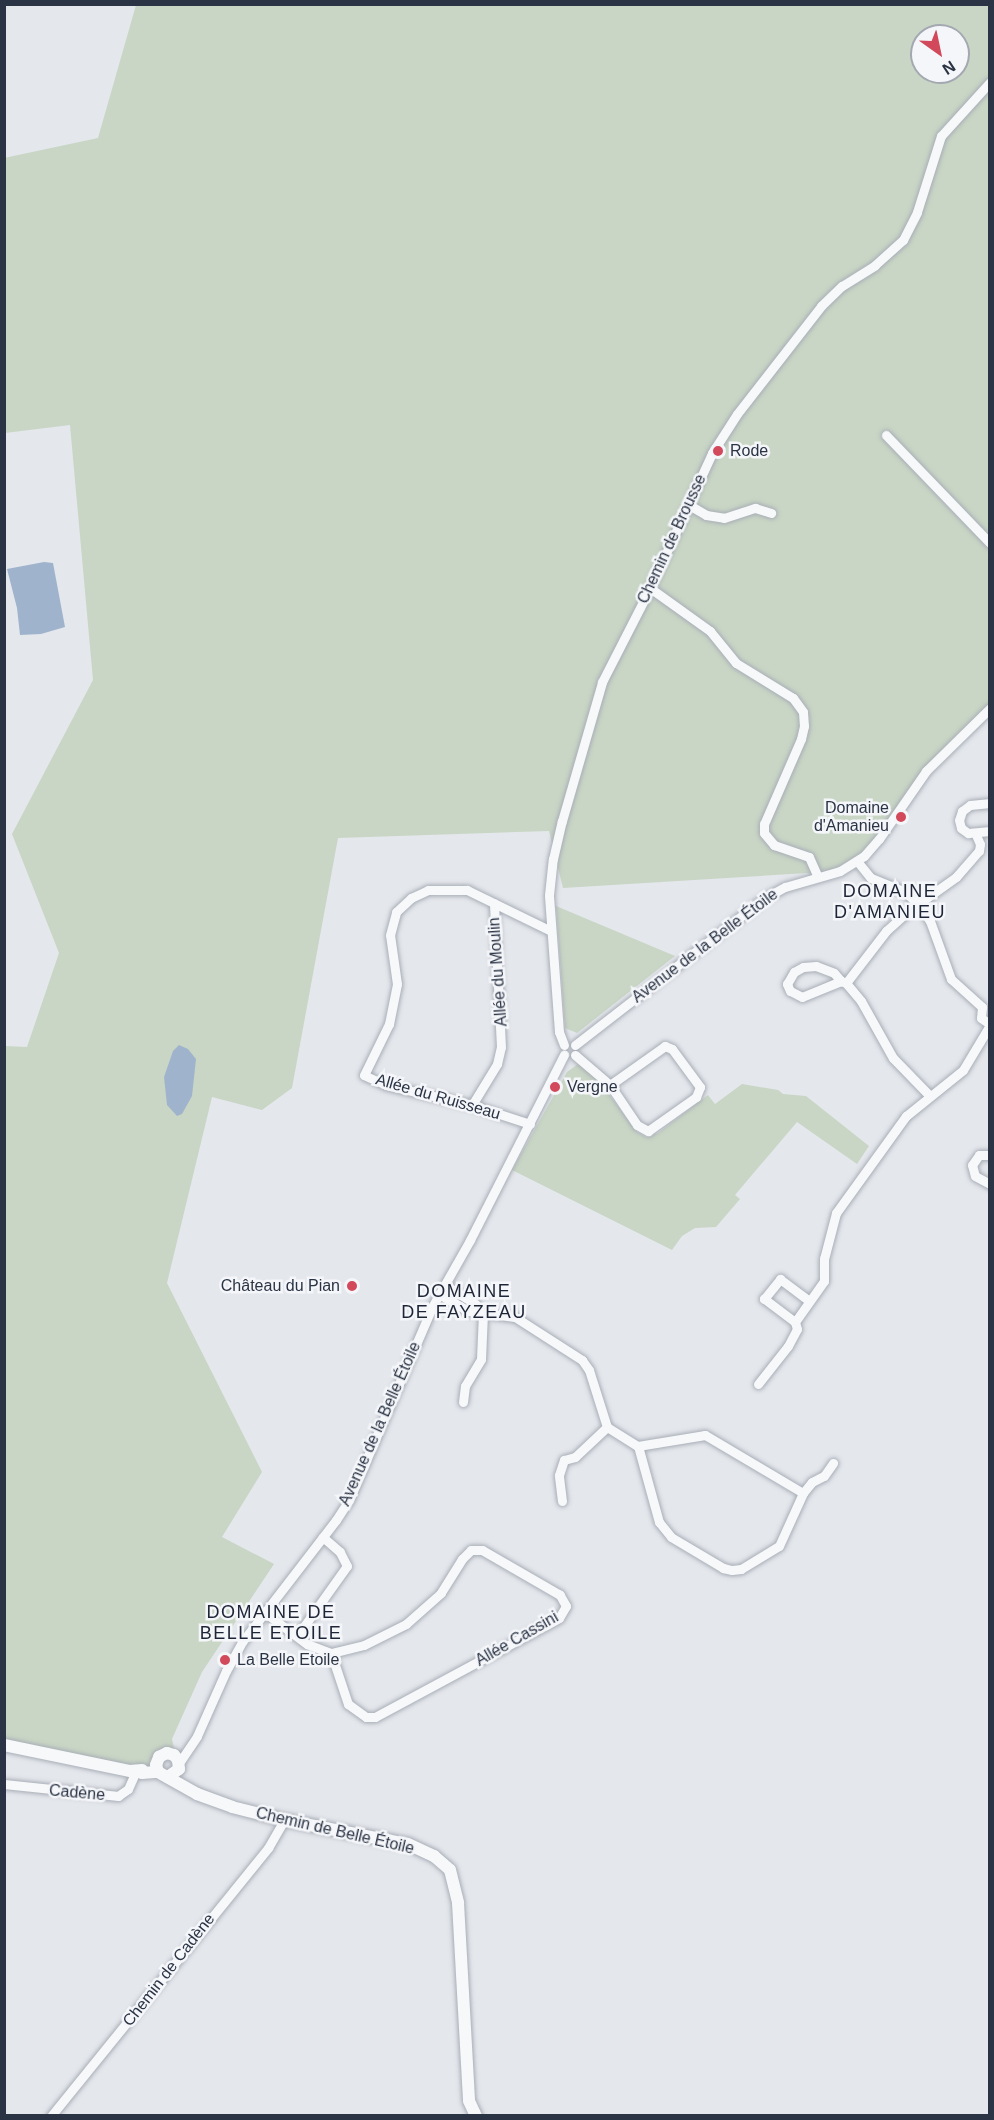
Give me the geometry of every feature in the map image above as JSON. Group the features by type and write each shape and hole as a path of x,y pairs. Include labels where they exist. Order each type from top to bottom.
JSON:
{"street":[{"name":"Chemin de Brousse","path":"571,1052 569,1043 564,1045 559,1032 549,895 553,860 602,682 650,588 712,453 737,414 821,306 842,286 875,265 903,240 917,212 941,136 990,82"},
{"path":"888,442 990,543"},
{"path":"689,505 706,515 724,518 755,508 771,513"},
{"path":"650,588 710,631 736,663 793,698 803,712 804,726 801,739 764,824 764,833 774,844 809,857 818,877"},
{"name":"Avenue de la Belle Étoile","path":"176,1762 198,1736 235,1654 349,1500 442,1289 571,1052 763,899 785,887 840,871 857,861 879,839 926,771 990,708"},
{"path":"990,803 970,805 960,815 961,828 975,833 990,831"},
{"path":"930,1096 893,1058 873,1021 844,982 828,969 816,966 794,972 788,984 790,991 802,997 844,982 886,931 918,904 956,877 980,851 980,844 975,833"},
{"path":"795,1322 824,1281 824,1259 830,1227 836,1213 886,1140 906,1116 963,1070 990,1025 981,1018 986,1005 951,979 930,921 918,904 904,891 871,878 857,861"},
{"name":"Allée du Ruisseau","path":"530,1124 472,1105 386,1085 364,1076 389,1024 397,984 390,935 396,912 411,897 428,890 467,890 551,931"},
{"name":"Allée du Moulin","path":"472,1105 497,1064 501,1047 494,903"},
{"path":"571,1052 609,1085 637,1125 648,1131 696,1096 700,1087 672,1049 665,1046 609,1085"},
{"path":"990,1155 979,1155 972,1165 975,1176 990,1184"},
{"path":"758,1384 788,1346 797,1329 795,1322 765,1299 780,1279 809,1301"},
{"path":"442,1289 469,1311 515,1317 582,1360 589,1370 607,1427 638,1446 705,1435 803,1493"},
{"path":"463,1402 465,1386 481,1359 483,1314"},
{"path":"562,1502 559,1475 564,1460 575,1457 607,1427"},
{"path":"638,1446 664,1531 723,1568 741,1569 779,1546 803,1493 812,1482 824,1476 833,1463"},
{"path":"297,1636 346,1566 339,1552 323,1537"},
{"name":"Allée Cassini","path":"471,1550 488,1553 560,1595 566,1606 559,1618 375,1717 366,1717 348,1704 331,1653 364,1645 406,1624 441,1593 462,1559 471,1550"},
{"path":"264,1612 307,1644 331,1653"},
{"path":"4,1745 136,1771 160,1771 176,1762"},
{"path":"160,1771 162,1755 176,1762 187,1786"},
{"name":"Cadène","path":"4,1784 118,1796 128,1789 136,1771"},
{"name":"Chemin de Belle Étoile","path":"160,1771 197,1794 232,1807 284,1820 408,1844 434,1856 450,1870 458,1904 470,2101 476,2115"},
{"name":"Chemin de Cadène","path":"51,2115 268,1848 284,1820"}],"green space":[{"path":"136,5 989,5 989,708 945,748 879,839 840,871 563,888 549,831 338,838 292,1088 262,1110 212,1097 167,1283 262,1472 222,1537 274,1564 202,1672 172,1739 176,1757 173,1755 141,1771 5,1745 5,1046 27,1047 59,953 12,834 93,680 70,425 5,433 4,158 98,138"},
{"path":"556,906 675,956 577,1033 565,1028"},
{"path":"578,1064 599,1081 637,1132 646,1137 658,1133 708,1095 715,1104 742,1084 778,1090 783,1094 806,1096 869,1146 857,1164 797,1122 735,1195 740,1199 716,1227 695,1228 682,1236 672,1250 512,1170 567,1072"}],"water":[{"path":"44,562 53,563 65,627 41,634 20,635 17,608 7,569"},
{"path":"179,1045 188,1049 196,1059 192,1096 182,1114 177,1116 167,1105 164,1077 173,1051"}],"place":[{"name":"Rode","path":"718,451"},
{"name":"Domaine d'Amanieu","path":"901,817"},
{"name":"Vergne","path":"555,1087"},
{"name":"Château du Pian","path":"352,1286"},
{"name":"La Belle Etoile","path":"225,1660"}],"district":[{"name":"DOMAINE D'AMANIEU","path":"890,902"},
{"name":"DOMAINE DE FAYZEAU","path":"464,1302"},
{"name":"DOMAINE DE BELLE ETOILE","path":"271,1623"}]}
